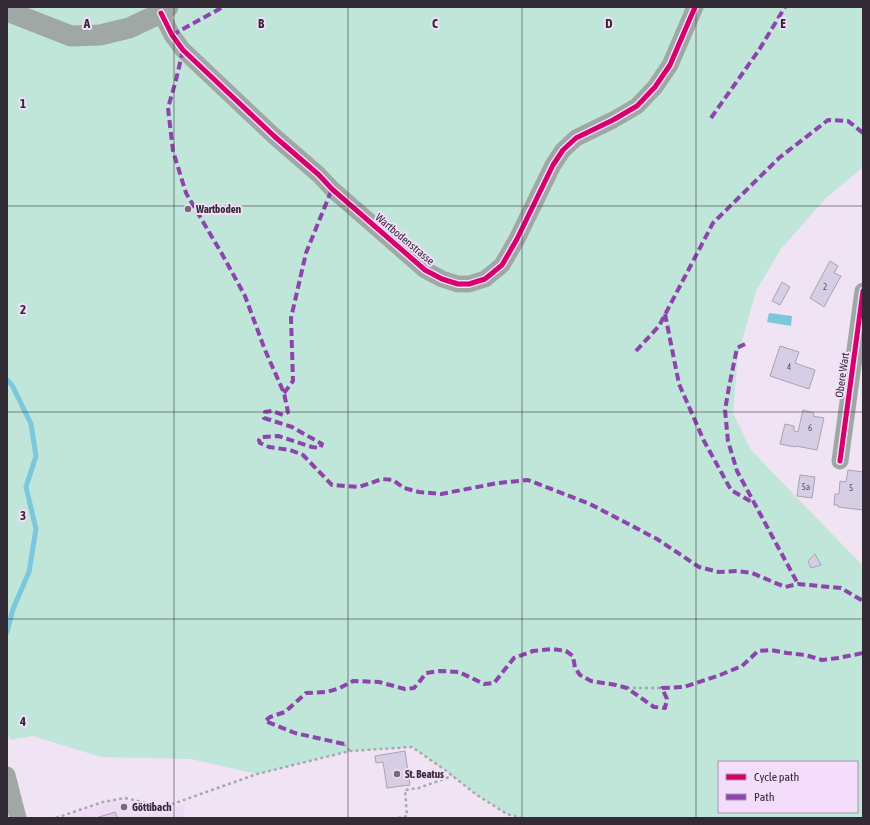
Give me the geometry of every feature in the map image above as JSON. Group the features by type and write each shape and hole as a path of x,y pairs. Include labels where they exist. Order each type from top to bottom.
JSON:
{"street":[{"name":"Wartbodenstrasse","path":"164,10 172,35 183,50 274,136 319,175 332,189 425,270 442,279 458,284 469,284 485,279 502,265 517,239 553,164 563,150 576,138 613,120 637,106 655,88 670,65 696,7"},
{"path":"7,11 71,36 100,35 129,28 164,10"},
{"name":"Obere Wart","path":"840,461 863,292"},
{"path":"7,775 18,818"}],"path":[{"path":"627,688 662,688"},
{"path":"344,744 350,751"},
{"path":"56,818 103,802 125,798 164,807 257,774 350,751 412,747 477,795 507,814 521,818"},
{"path":"398,818 408,816 405,790 419,788 453,776"}],"shaded area":[{"name":"Göttibach","path":"125,801 138,803 165,811 183,804 185,818 62,818 112,802"}],"green space":[{"path":"7,7 863,7 863,167 825,199 781,249 756,291 738,355 733,413 751,450 863,566 863,818 521,818 507,814 477,795 412,747 350,751 257,774 191,759 101,757 33,736 10,740 7,733"}],"water":[{"path":"769,313 792,316 791,326 767,322"}],"building":[{"path":"830,261 838,266 834,273 841,276 824,307 810,298"},
{"path":"782,282 790,287 780,305 772,301"},
{"path":"780,346 799,352 795,363 815,370 809,389 770,376"},
{"path":"803,410 814,413 813,416 824,418 817,450 780,444 785,424 794,426 794,431 798,432"},
{"path":"848,470 863,472 863,510 838,507 838,505 834,505 835,494 839,494 840,481 846,482"},
{"path":"800,475 815,477 812,498 797,496"},
{"path":"815,554 821,565 811,568 808,561"},
{"name":"St. Beatus","path":"405,751 410,785 387,788 383,762 376,763 375,756"},
{"path":"115,812 118,818 96,818"}],"waterway":[{"path":"7,380 12,385 31,424 36,456 26,487 36,529 29,572 13,609 7,632"}],"marked path":[{"path":"172,35 223,7"},
{"path":"711,118 759,50 785,7"},
{"path":"183,50 168,108 173,151 186,193 245,296 265,350 284,393 288,412 283,415 272,411 265,412 264,418 292,427 322,444 320,448 312,447 278,436 261,437 259,440 260,443 269,447 290,450 303,455 332,485 359,487 382,479 393,480 404,488 419,492 441,494 498,483 528,480 590,504 657,539 699,567 719,572 737,571 752,573 785,587 798,584 841,588 863,601"},
{"path":"636,351 659,326 713,223 779,158 828,120 848,121 863,133"},
{"path":"284,393 293,381 291,318 306,253 332,189"},
{"path":"665,314 679,384 704,441 731,490 755,504"},
{"path":"745,344 737,348 729,387 725,410 728,441 737,471 798,584"},
{"path":"344,744 295,733 265,721 270,717 285,712 306,693 327,692 340,688 353,681 379,682 405,689 414,688 426,673 440,671 459,672 484,684 494,683 514,658 533,651 553,649 566,651 573,656 575,668 580,675 591,681 627,688 654,707 665,708 667,699 662,688 684,687 720,675 742,666 758,651 771,650 805,655 822,660 863,653"}],"cycle path":[{"path":"161,13 172,35 183,50 274,136 319,175 332,189 425,270 442,279 458,284 469,284 485,279 502,265 517,239 553,165 563,150 576,138 613,120 637,106 655,87 670,65 695,7"},
{"path":"840,461 863,291"}],"place":[{"name":"Wartboden","path":"188,209"},
{"name":"St. Beatus","path":"397,774"},
{"name":"Göttibach","path":"124,807"}]}
